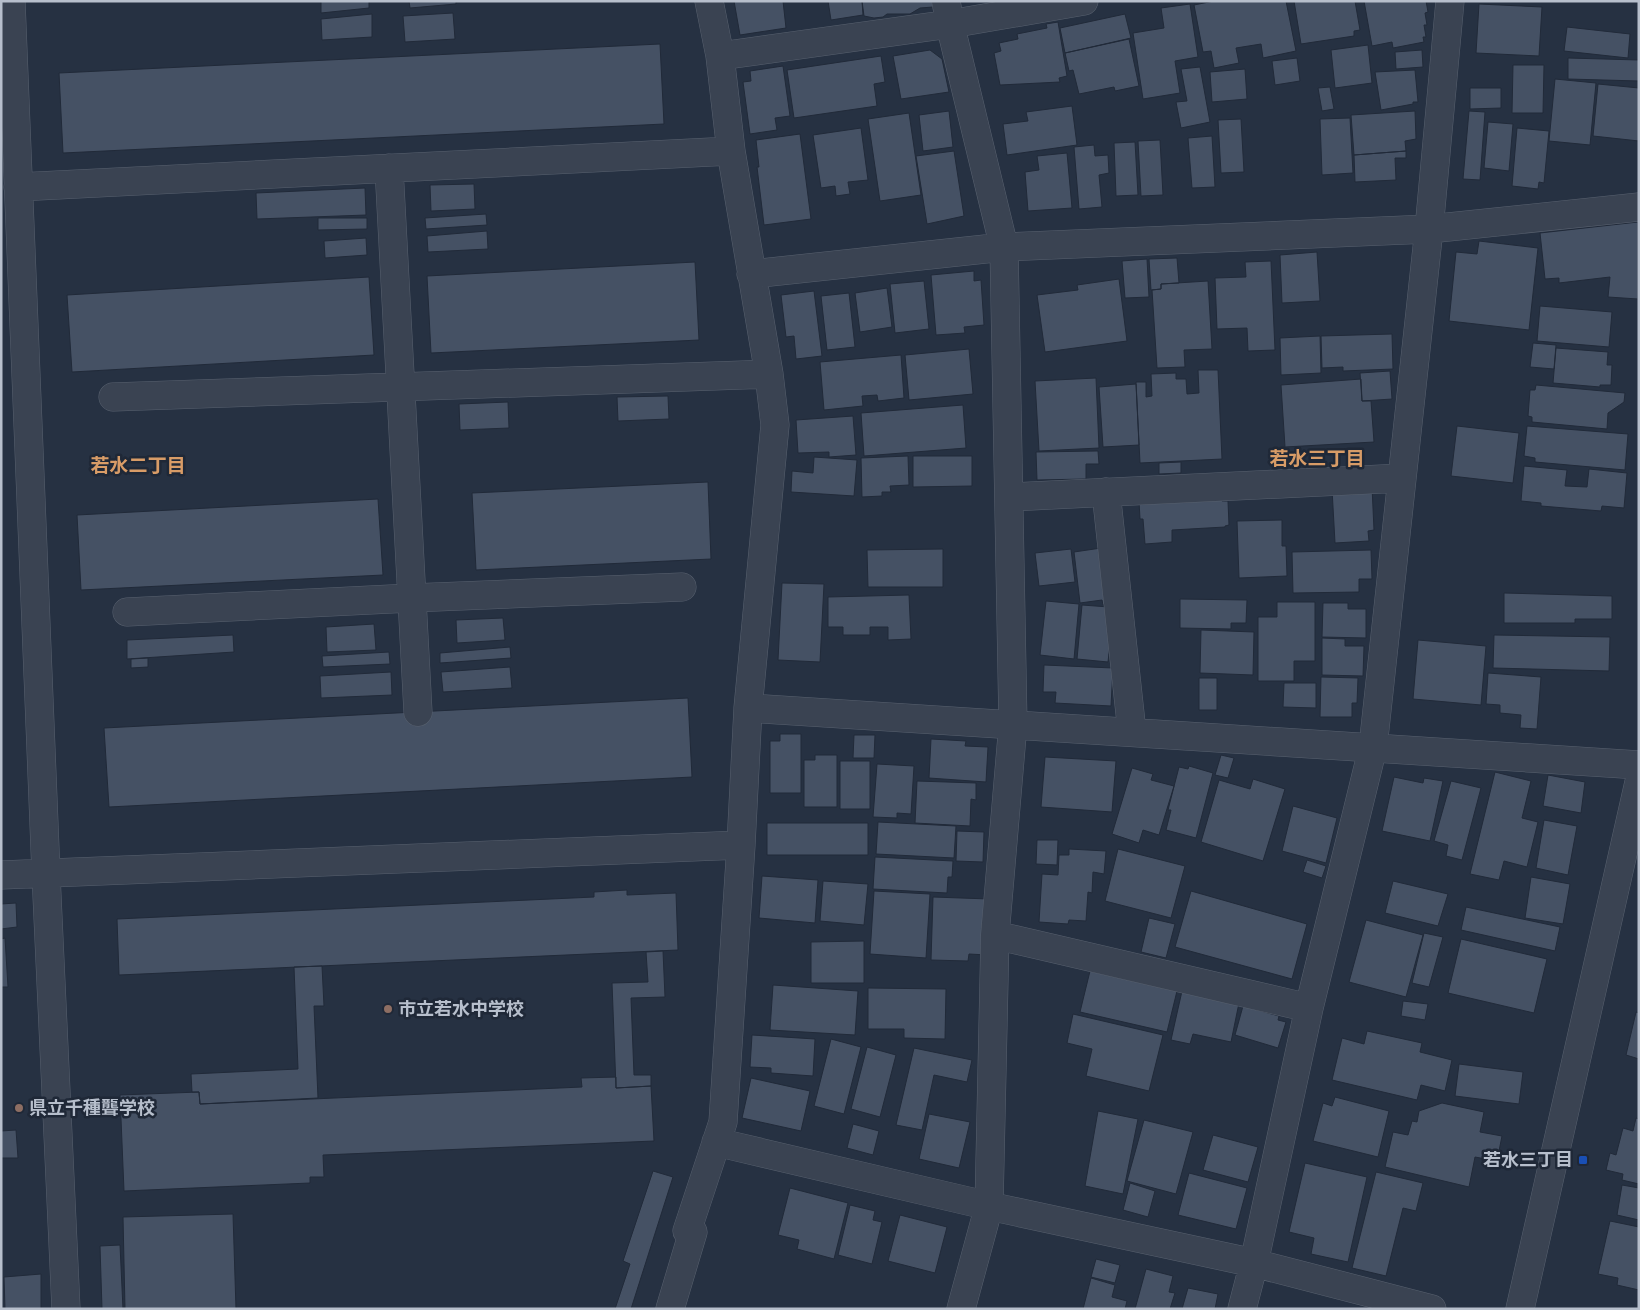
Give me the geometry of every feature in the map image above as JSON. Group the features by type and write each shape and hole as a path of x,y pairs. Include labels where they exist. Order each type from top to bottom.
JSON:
{"street":[{"path":"11,1 18,187 10,219 46,874 66,1309"},
{"path":"671,1308 693,1232 687,1231 723,1122 748,708 775,425 769,374 731,151 720,56 709,1"},
{"path":"720,56 948,12 1084,1"},
{"path":"1242,1309 1254,1263 1308,1008 1373,747 1430,229 1450,1"},
{"path":"948,12 1004,247 1013,724 995,935 989,1206 961,1309"},
{"path":"18,187 731,151"},
{"path":"389,168 418,712"},
{"path":"751,274 1004,247 1430,229 1639,207"},
{"path":"113,397 769,374"},
{"path":"1010,497 1402,478"},
{"path":"1106,492 1132,732"},
{"path":"127,612 682,587"},
{"path":"748,708 1639,765"},
{"path":"1520,1309 1639,782"},
{"path":"1,875 741,845"},
{"path":"995,935 1308,1008"},
{"path":"716,1142 989,1206 1254,1263 1432,1309"}],"building":[{"path":"321,1 369,1 369,8 321,13"},
{"path":"409,1 456,1 456,4 410,8"},
{"path":"734,1 783,1 786,28 740,35"},
{"path":"828,1 862,1 863,15 831,20"},
{"path":"862,1 932,1 933,7 920,8 910,14 887,14 883,17 874,18 864,16"},
{"path":"1214,1 1286,1 1296,51 1263,58 1261,44 1236,48 1239,63 1214,68 1211,51 1203,52 1194,5"},
{"path":"1294,1 1355,1 1360,30 1354,31 1354,36 1301,44"},
{"path":"1364,1 1426,1 1428,12 1425,13 1427,25 1424,25 1426,37 1423,37 1424,42 1393,48 1392,42 1372,46"},
{"path":"1190,4 1198,57 1175,61 1180,93 1143,99 1133,33 1164,28 1161,8"},
{"path":"1479,4 1542,7 1539,56 1476,53"},
{"path":"453,13 455,39 405,42 403,16"},
{"path":"372,14 372,37 322,40 321,19"},
{"path":"1125,14 1131,38 1065,53 1060,28"},
{"path":"1058,22 1067,76 1059,78 1060,82 1000,85 994,53 1001,51 999,43 1018,39 1017,34 1047,28 1046,24"},
{"path":"1567,27 1630,34 1628,58 1564,51"},
{"path":"1129,39 1139,86 1115,91 1114,87 1079,94 1073,70 1069,71 1065,53"},
{"path":"660,44 664,124 63,153 59,73"},
{"path":"1368,45 1372,83 1335,88 1331,50"},
{"path":"930,50 942,59 949,92 901,99 893,56"},
{"path":"1422,50 1423,67 1396,69 1395,52"},
{"path":"881,56 885,82 874,84 877,106 794,118 787,70"},
{"path":"1297,58 1300,81 1275,85 1272,61"},
{"path":"1568,58 1639,60 1639,81 1568,79"},
{"path":"1513,65 1544,65 1543,113 1512,113"},
{"path":"783,66 790,116 775,118 777,130 750,134 743,82 751,81 750,71"},
{"path":"1200,67 1210,122 1181,128 1176,102 1187,101 1181,69"},
{"path":"1245,69 1247,99 1212,102 1210,72"},
{"path":"1415,70 1418,102 1381,110 1375,72"},
{"path":"1555,79 1596,83 1590,145 1549,141"},
{"path":"1598,84 1639,88 1639,141 1593,136"},
{"path":"1330,87 1334,109 1322,111 1318,88"},
{"path":"1470,88 1501,88 1501,108 1470,109"},
{"path":"1072,106 1077,145 1007,155 1003,124 1028,121 1026,112"},
{"path":"949,111 953,147 923,151 919,115"},
{"path":"1415,111 1416,139 1405,141 1406,151 1354,155 1351,115"},
{"path":"1469,111 1485,112 1480,180 1463,179"},
{"path":"909,113 921,195 880,201 868,119"},
{"path":"1350,118 1353,173 1322,175 1320,119"},
{"path":"1241,119 1244,172 1221,173 1218,120"},
{"path":"1488,122 1513,124 1509,171 1484,168"},
{"path":"861,128 868,180 848,182 850,194 836,196 835,186 821,188 813,135"},
{"path":"1517,128 1549,131 1544,183 1539,182 1538,189 1512,186"},
{"path":"800,134 811,219 764,225 757,167 759,167 756,140"},
{"path":"1212,136 1215,187 1192,188 1188,138"},
{"path":"1160,140 1163,195 1141,196 1138,141"},
{"path":"1135,142 1138,195 1116,196 1114,143"},
{"path":"1094,145 1095,156 1108,155 1109,173 1099,175 1102,207 1079,209 1074,147"},
{"path":"954,151 964,216 927,224 916,156"},
{"path":"1406,151 1406,158 1395,158 1396,180 1355,182 1354,155"},
{"path":"1067,153 1072,208 1028,211 1025,172 1039,170 1037,156"},
{"path":"474,184 475,209 431,211 430,185"},
{"path":"365,188 366,215 257,219 256,193"},
{"path":"486,214 487,225 426,229 425,218"},
{"path":"318,218 367,218 367,229 318,230"},
{"path":"1638,222 1638,299 1608,297 1610,277 1559,283 1559,278 1545,279 1540,233"},
{"path":"487,231 488,249 428,252 427,236"},
{"path":"366,238 367,255 325,258 324,241"},
{"path":"1479,241 1538,248 1529,330 1449,321 1456,252 1477,254"},
{"path":"1317,252 1320,301 1282,303 1280,255"},
{"path":"1177,258 1179,283 1161,284 1161,289 1151,290 1149,259"},
{"path":"1147,259 1149,297 1125,298 1122,261"},
{"path":"1271,261 1275,350 1248,351 1247,328 1217,329 1215,278 1246,277 1245,262"},
{"path":"695,262 699,340 431,353 427,276"},
{"path":"974,271 974,281 981,280 984,325 964,327 965,333 936,335 931,275"},
{"path":"369,277 374,355 72,372 67,295"},
{"path":"1119,279 1127,341 1045,352 1037,295 1078,290 1077,285"},
{"path":"924,281 929,329 895,333 890,284"},
{"path":"1208,281 1212,349 1184,350 1185,367 1157,368 1152,290 1161,289 1161,284"},
{"path":"887,288 892,327 860,332 855,293"},
{"path":"814,291 822,356 796,359 794,336 786,337 781,295"},
{"path":"849,293 855,347 827,350 821,296"},
{"path":"1540,306 1612,312 1609,347 1537,341"},
{"path":"1392,334 1393,369 1343,371 1343,367 1322,368 1321,336"},
{"path":"1320,336 1321,373 1281,375 1280,338"},
{"path":"1533,343 1556,345 1554,369 1530,367"},
{"path":"1556,348 1608,352 1607,365 1612,365 1611,385 1600,385 1600,387 1553,383"},
{"path":"969,349 973,394 909,400 905,355"},
{"path":"901,355 904,398 878,401 877,395 862,396 863,406 824,410 820,362"},
{"path":"1198,370 1218,370 1222,459 1140,463 1136,382 1146,382 1146,397 1152,396 1151,374 1176,373 1176,379 1186,379 1187,394 1199,393"},
{"path":"1390,371 1392,399 1362,401 1360,373"},
{"path":"1096,378 1099,448 1039,451 1035,381"},
{"path":"1361,379 1362,401 1371,401 1374,442 1285,447 1281,385"},
{"path":"1136,384 1139,445 1103,447 1099,387"},
{"path":"1536,385 1625,393 1624,402 1608,413 1607,429 1532,422 1532,417 1528,416 1530,390 1535,390"},
{"path":"668,396 669,419 618,421 617,397"},
{"path":"508,402 509,428 460,430 459,404"},
{"path":"963,405 966,448 864,456 861,413"},
{"path":"853,416 856,455 829,457 829,452 798,453 796,420"},
{"path":"1457,426 1519,433 1513,483 1451,476"},
{"path":"1527,426 1628,434 1625,470 1535,462 1535,458 1524,456"},
{"path":"1098,451 1099,464 1086,464 1086,479 1037,480 1036,452"},
{"path":"908,456 909,485 890,486 891,492 882,492 882,496 862,497 861,458"},
{"path":"913,456 972,456 972,486 913,487"},
{"path":"814,457 857,460 854,496 791,492 792,471 813,473"},
{"path":"1181,462 1181,473 1159,474 1159,463"},
{"path":"1524,466 1567,470 1565,486 1587,487 1589,469 1627,473 1624,508 1602,506 1601,511 1541,506 1541,503 1521,501"},
{"path":"708,482 711,559 476,570 472,493"},
{"path":"1372,486 1374,530 1368,531 1369,541 1335,543 1332,489"},
{"path":"1222,496 1222,501 1228,501 1229,525 1225,527 1172,530 1172,542 1145,544 1139,501"},
{"path":"378,499 383,575 81,590 77,515"},
{"path":"1282,520 1282,546 1286,546 1287,576 1239,578 1237,521"},
{"path":"1108,547 1115,603 1103,605 1102,600 1080,603 1074,552"},
{"path":"943,549 943,587 868,587 867,550"},
{"path":"1071,549 1075,582 1039,586 1035,553"},
{"path":"1371,550 1372,579 1359,579 1359,592 1293,593 1292,552"},
{"path":"782,583 824,584 820,662 778,660"},
{"path":"1504,593 1612,596 1612,619 1575,619 1575,623 1504,623"},
{"path":"909,595 911,639 888,640 888,627 870,627 870,635 843,635 843,627 828,627 828,597"},
{"path":"1180,599 1247,600 1246,623 1231,623 1231,629 1180,628"},
{"path":"1046,601 1079,604 1074,659 1040,655"},
{"path":"1277,602 1315,602 1315,661 1294,661 1294,681 1258,681 1258,617 1277,617"},
{"path":"1323,603 1348,603 1348,609 1366,609 1366,638 1322,637"},
{"path":"1082,605 1109,607 1113,617 1108,662 1077,659"},
{"path":"503,618 505,640 457,643 456,620"},
{"path":"374,624 376,650 327,652 326,627"},
{"path":"1201,630 1254,632 1253,675 1200,673"},
{"path":"233,635 234,652 127,659 127,640"},
{"path":"1494,635 1610,637 1609,671 1493,668"},
{"path":"1322,638 1345,639 1345,646 1364,646 1363,676 1322,675"},
{"path":"1418,640 1486,646 1481,705 1413,699"},
{"path":"510,647 511,658 440,663 440,653"},
{"path":"389,652 390,664 323,667 322,656"},
{"path":"148,658 148,667 131,668 131,659"},
{"path":"1044,665 1113,668 1111,706 1055,703 1056,692 1043,692"},
{"path":"510,667 512,688 443,692 441,672"},
{"path":"391,672 392,695 321,698 320,676"},
{"path":"1488,673 1541,677 1537,729 1520,728 1521,715 1500,713 1500,705 1486,704"},
{"path":"1321,677 1358,678 1357,703 1352,703 1352,717 1320,717"},
{"path":"1199,678 1217,678 1217,710 1199,710"},
{"path":"1284,683 1316,683 1316,708 1283,707"},
{"path":"688,698 692,777 109,807 104,728"},
{"path":"780,734 801,734 801,793 770,793 770,741 780,741"},
{"path":"854,735 875,735 874,758 853,758"},
{"path":"931,739 966,741 965,746 988,747 986,782 929,778"},
{"path":"815,755 837,755 837,807 804,807 804,760 815,760"},
{"path":"1221,755 1234,758 1228,778 1215,775"},
{"path":"1045,757 1116,761 1112,812 1041,807"},
{"path":"840,761 870,761 870,809 840,809"},
{"path":"877,764 914,766 911,814 897,813 897,818 873,817"},
{"path":"1189,766 1213,773 1196,838 1166,830 1171,810 1168,810 1179,767 1188,769"},
{"path":"1132,768 1153,774 1151,780 1174,786 1159,835 1143,830 1139,843 1112,834"},
{"path":"1495,772 1531,781 1522,818 1538,822 1527,867 1504,861 1499,880 1470,874"},
{"path":"1548,775 1585,782 1581,813 1543,806"},
{"path":"1394,777 1423,783 1424,778 1443,781 1430,841 1382,831"},
{"path":"1253,779 1285,789 1263,861 1201,842 1219,780 1250,789"},
{"path":"917,781 976,783 976,800 971,799 970,826 915,823"},
{"path":"1451,781 1481,788 1462,860 1446,856 1448,845 1434,841"},
{"path":"1293,806 1337,818 1326,863 1282,851"},
{"path":"1544,820 1577,826 1568,875 1536,868"},
{"path":"878,822 956,826 954,858 876,854"},
{"path":"767,823 868,823 868,855 767,855"},
{"path":"957,831 984,832 983,862 956,861"},
{"path":"1037,840 1058,840 1057,865 1036,864"},
{"path":"1069,849 1106,851 1104,874 1093,872 1092,893 1088,892 1086,921 1069,920 1068,924 1039,922 1042,874 1058,875 1059,855 1069,855"},
{"path":"1118,849 1185,866 1171,918 1105,901"},
{"path":"875,857 953,861 952,877 948,877 947,893 873,889"},
{"path":"1307,860 1326,866 1322,878 1303,872"},
{"path":"762,876 818,880 815,923 759,918"},
{"path":"1531,877 1570,884 1563,924 1525,918"},
{"path":"823,881 868,884 864,925 820,921"},
{"path":"1393,881 1448,894 1438,926 1385,913"},
{"path":"627,890 627,895 676,893 678,950 119,975 117,919 594,897 594,892"},
{"path":"874,891 930,894 926,958 870,954"},
{"path":"1191,891 1307,924 1292,979 1175,947"},
{"path":"933,897 989,899 987,955 969,954 968,961 931,960"},
{"path":"16,903 17,927 1,929 1,904"},
{"path":"1466,907 1560,927 1555,951 1461,930"},
{"path":"1149,918 1175,924 1166,958 1141,952"},
{"path":"1366,920 1423,935 1406,997 1349,982"},
{"path":"1424,933 1443,937 1429,987 1412,983"},
{"path":"5,938 8,987 1,987 1,939"},
{"path":"1461,939 1547,959 1534,1013 1448,993"},
{"path":"864,941 864,983 811,983 811,942"},
{"path":"663,951 665,997 631,998 634,1075 651,1075 651,1086 616,1088 612,983 648,982 646,952"},
{"path":"322,966 324,1006 314,1006 318,1098 200,1104 199,1092 192,1092 191,1074 298,1069 294,967"},
{"path":"1090,971 1177,991 1167,1032 1080,1012"},
{"path":"773,985 858,991 855,1035 770,1030"},
{"path":"868,988 946,989 945,1039 904,1038 904,1029 868,1029"},
{"path":"1182,991 1239,1003 1231,1042 1193,1034 1190,1044 1171,1040"},
{"path":"1403,1001 1428,1004 1425,1020 1401,1016"},
{"path":"1243,1006 1279,1016 1278,1020 1286,1022 1278,1048 1235,1035"},
{"path":"1636,1012 1639,1013 1639,1059 1626,1055"},
{"path":"1073,1014 1163,1035 1149,1091 1086,1076 1092,1049 1067,1043"},
{"path":"1367,1031 1422,1043 1420,1052 1452,1060 1445,1091 1421,1085 1417,1100 1332,1080 1342,1038 1364,1044"},
{"path":"752,1035 815,1039 813,1076 771,1073 771,1068 750,1067"},
{"path":"831,1039 861,1047 844,1114 814,1106"},
{"path":"867,1047 896,1055 880,1117 851,1109"},
{"path":"914,1048 972,1060 967,1082 934,1075 922,1130 896,1125"},
{"path":"1459,1064 1523,1072 1519,1104 1455,1096"},
{"path":"616,1077 616,1088 651,1086 654,1141 323,1155 324,1177 310,1177 310,1183 124,1191 120,1095 199,1092 200,1104 582,1087 581,1078"},
{"path":"751,1078 810,1091 801,1131 742,1118"},
{"path":"1335,1097 1389,1111 1378,1157 1313,1141 1323,1103 1332,1106"},
{"path":"1442,1103 1484,1112 1480,1132 1502,1136 1497,1161 1475,1157 1469,1187 1385,1167 1393,1132 1408,1135 1412,1121 1417,1122 1419,1111"},
{"path":"1098,1111 1138,1119 1123,1194 1085,1186"},
{"path":"929,1114 970,1122 959,1168 919,1159"},
{"path":"1636,1118 1639,1119 1639,1184 1622,1180 1623,1174 1606,1170 1610,1153 1616,1155 1623,1128 1633,1131"},
{"path":"1144,1120 1193,1132 1176,1194 1127,1181"},
{"path":"853,1124 879,1131 873,1155 847,1148"},
{"path":"16,1130 18,1158 1,1158 1,1131"},
{"path":"1213,1135 1258,1147 1248,1182 1203,1170"},
{"path":"1305,1163 1367,1177 1348,1262 1311,1254 1314,1238 1289,1232"},
{"path":"653,1171 673,1177 631,1309 615,1309 630,1264 623,1261"},
{"path":"1376,1172 1423,1183 1416,1211 1403,1208 1386,1276 1352,1268"},
{"path":"1189,1173 1247,1188 1236,1229 1178,1215"},
{"path":"1130,1183 1155,1191 1148,1217 1123,1210"},
{"path":"1622,1185 1639,1188 1639,1220 1617,1215"},
{"path":"790,1188 848,1203 834,1259 797,1249 799,1240 778,1235"},
{"path":"850,1205 875,1211 873,1220 882,1222 872,1264 838,1255"},
{"path":"233,1214 236,1309 125,1309 123,1217"},
{"path":"900,1215 947,1227 935,1273 888,1261"},
{"path":"1610,1221 1639,1227 1639,1290 1617,1285 1618,1278 1598,1274"},
{"path":"120,1245 123,1309 102,1309 100,1246"},
{"path":"1096,1259 1120,1265 1115,1283 1091,1277"},
{"path":"1146,1269 1173,1276 1169,1292 1175,1293 1170,1309 1135,1309"},
{"path":"41,1274 41,1309 5,1309 4,1277"},
{"path":"1091,1278 1115,1285 1112,1297 1127,1301 1125,1309 1083,1309"},
{"path":"1188,1288 1218,1294 1215,1309 1182,1309"}],"place":[{"name":"市立若水中学校","path":"388,1009"},
{"name":"県立千種聾学校","path":"19,1108"},
{"name":"若水三丁目","path":"1583,1160"}],"district":[{"name":"若水三丁目","path":"1317,458"},
{"name":"若水二丁目","path":"138,465"}]}
